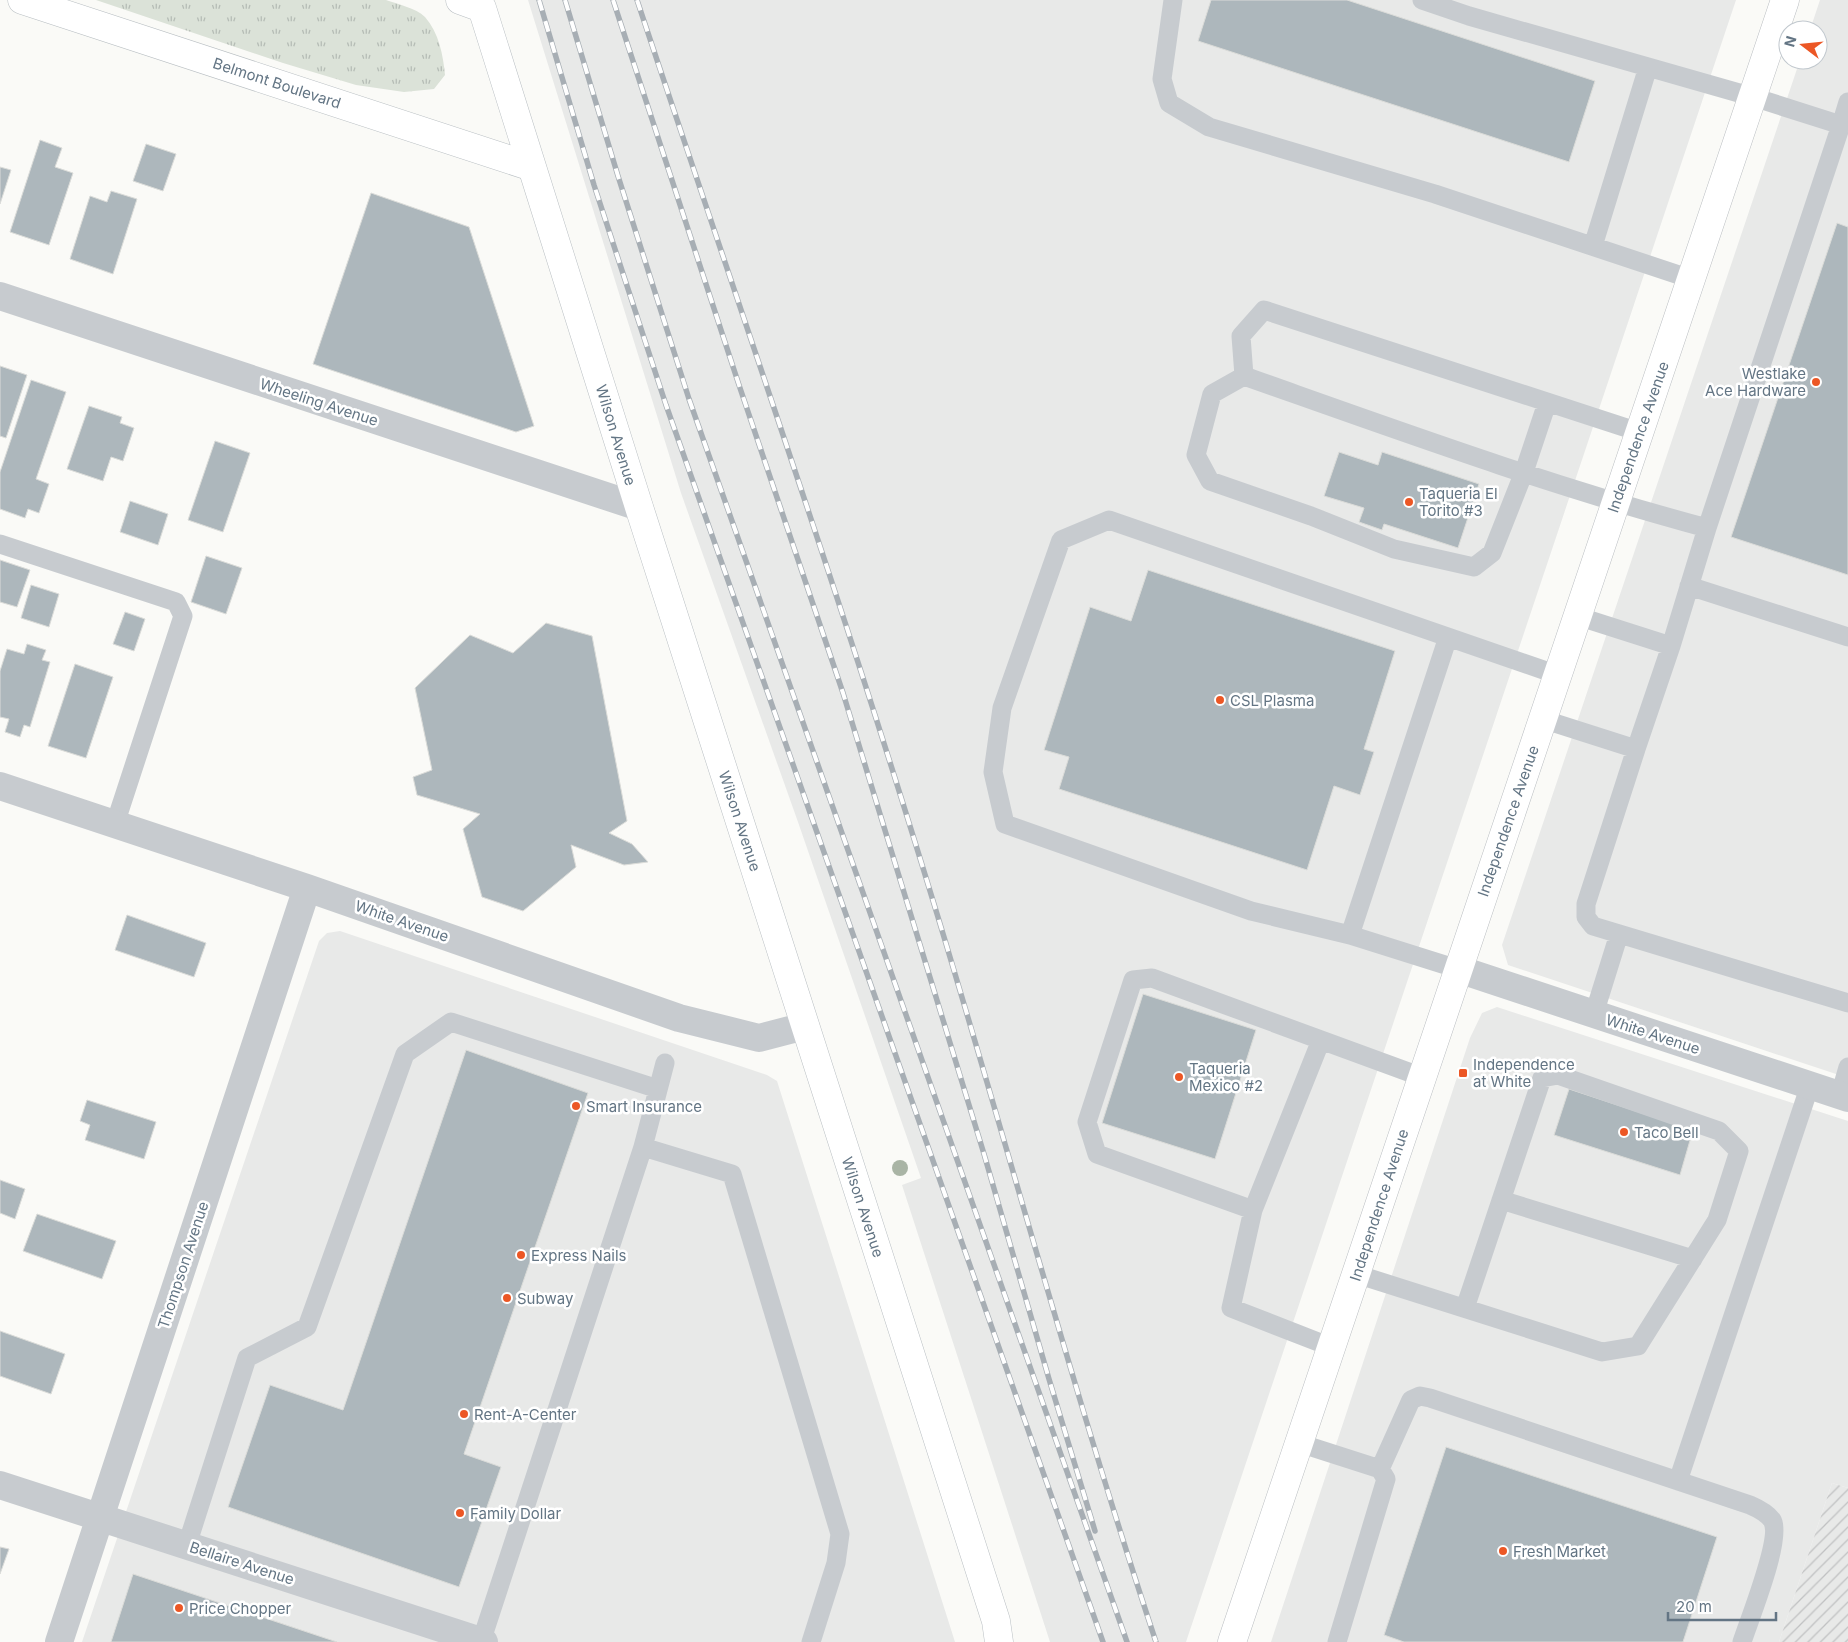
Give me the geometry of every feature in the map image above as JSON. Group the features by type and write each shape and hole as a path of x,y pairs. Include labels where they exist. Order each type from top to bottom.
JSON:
{"main road":[{"name":"Belmont Boulevard","path":"22,0 532,167"},
{"name":"Independence Avenue","path":"1232,1642 1785,0"},
{"name":"Wilson Avenue","path":"474,3 532,167 996,1621 999,1642"}],"street":[{"name":"Wheeling Avenue","path":"0,296 639,507"},
{"name":"White Avenue","path":"0,786 307,888 679,1018 759,1038 805,1026"},
{"name":"Thompson Avenue","path":"59,1642 307,888"},
{"name":"White Avenue","path":"1458,969 1844,1096"},
{"name":"Bellaire Avenue","path":"0,1485 482,1642"}],"lane":[{"path":"1173,0 1162,79 1169,103 1209,127 1435,194 1691,279"},
{"path":"1422,0 1469,16 1752,96 1841,125"},
{"path":"1593,246 1648,66"},
{"path":"1848,102 1707,528 1671,646 1586,904 1586,917 1593,926 1848,1003"},
{"path":"1244,376 1241,336 1264,310 1639,432"},
{"path":"1547,403 1524,472 1492,553 1474,567 1394,549 1311,516 1210,481 1196,456 1212,394 1244,376 1472,456 1524,472 1616,503 1707,528"},
{"path":"1458,969 1350,935 1251,911 1005,824 993,772 1002,708 1061,540 1109,520 1558,675"},
{"path":"0,544 176,602 183,616 115,824"},
{"path":"1689,586 1848,637"},
{"path":"1578,616 1671,646"},
{"path":"1350,935 1448,637"},
{"path":"1542,719 1636,749"},
{"path":"1594,1014 1619,934"},
{"path":"1253,1210 1097,1154 1087,1122 1133,980 1152,978 1422,1077"},
{"path":"187,1545 247,1358 306,1328 405,1054 451,1022 658,1089"},
{"path":"1321,1040 1253,1210 1231,1308 1331,1347"},
{"path":"482,1642 643,1148 665,1063"},
{"path":"1844,1096 1848,1068"},
{"path":"1356,1274 1602,1352 1638,1346 1717,1220 1739,1152 1719,1131 1558,1074 1542,1078 1466,1308"},
{"path":"1678,1481 1810,1086"},
{"path":"643,1148 732,1174 840,1534 836,1563 810,1642"},
{"path":"1501,1200 1693,1259"},
{"path":"1380,1469 1411,1400 1420,1396 1750,1504 1763,1511 1772,1521 1775,1532 1773,1548 1742,1642"},
{"path":"1299,1444 1380,1469 1386,1479 1337,1642"}],"shaded area":[{"path":"528,0 1736,0 1186,1642 1050,1642 902,1185 921,1178 798,822 681,493"},
{"path":"1820,0 1848,0 1848,1078 1508,965 1502,945 1797,70 1828,70 1828,20 1813,20"},
{"path":"340,931 767,1075 777,1081 955,1642 82,1642 319,941 327,933"},
{"path":"1497,1007 1848,1121 1848,1488 1832,1483 1779,1642 1271,1642 1470,1038 1482,1013"},
{"path":"1832,1483 1848,1488 1848,1642 1779,1642"}],"green space":[{"path":"96,0 386,0 412,9 425,17 430,23 437,37 445,75 434,89 404,92 356,85 283,63"}],"building":[{"path":"1211,0 1347,0 1595,81 1569,162 1198,41"},
{"path":"40,140 62,148 55,167 73,173 49,245 10,232"},
{"path":"146,144 176,154 163,191 133,181"},
{"path":"0,167 11,170 0,204"},
{"path":"111,191 137,199 113,274 70,259 90,196 107,202"},
{"path":"371,193 469,227 534,426 516,432 313,364"},
{"name":"Westlake Ace Hardware","path":"1837,223 1848,227 1848,575 1731,537"},
{"path":"0,366 27,375 6,438 0,436"},
{"path":"31,380 66,392 36,479 49,484 39,513 28,509 25,518 0,509 0,472"},
{"path":"89,406 122,417 120,423 134,428 123,461 111,457 103,481 67,469"},
{"path":"215,441 250,453 223,532 188,520"},
{"name":"Taqueria El Torito #3","path":"1339,452 1378,465 1382,452 1479,484 1458,548 1384,524 1382,530 1359,522 1364,508 1324,496"},
{"path":"130,501 168,514 158,545 120,532"},
{"path":"206,556 242,568 226,614 191,602"},
{"path":"0,560 30,570 17,607 0,602"},
{"name":"CSL Plasma","path":"1148,570 1395,651 1364,749 1374,752 1360,795 1334,786 1307,870 1059,789 1069,757 1044,750 1090,607 1131,621"},
{"path":"31,585 59,594 49,627 21,618"},
{"path":"125,612 145,619 134,651 113,644"},
{"path":"546,623 592,636 627,821 609,833 632,844 648,862 624,865 571,845 576,867 523,911 482,897 463,829 480,814 417,795 413,777 432,770 415,688 470,635 513,653"},
{"path":"27,644 46,650 42,660 50,662 30,727 24,725 20,737 5,732 9,719 0,717 0,671 7,649 24,654"},
{"path":"75,664 113,677 86,758 48,746"},
{"path":"127,915 206,943 194,977 115,950"},
{"name":"Taqueria Mexico #2","path":"1143,994 1256,1030 1215,1159 1102,1123"},
{"path":"466,1050 588,1093 464,1454 501,1467 459,1587 228,1507 270,1385 343,1410"},
{"name":"Taco Bell","path":"1569,1089 1693,1130 1680,1175 1554,1135"},
{"path":"87,1100 156,1122 144,1159 85,1140 90,1125 80,1121"},
{"path":"0,1180 25,1189 15,1219 0,1213"},
{"path":"37,1214 116,1241 102,1279 23,1251"},
{"path":"0,1331 65,1354 51,1394 0,1376"},
{"path":"1446,1447 1717,1537 1683,1642 1404,1642 1384,1635"},
{"path":"0,1547 9,1549 0,1574"},
{"name":"Price Chopper","path":"133,1574 337,1642 111,1642"}],"railway":[{"path":"539,0 594,185 666,405 1103,1642"},
{"path":"565,0 618,176 689,399 1127,1642"},
{"path":"613,0 739,385 843,693 984,1154 1095,1531"},
{"path":"637,0 863,677 962,996 1098,1458 1156,1642"}],"place":[{"name":"Westlake Ace Hardware","path":"1816,382"},
{"name":"Taqueria El Torito #3","path":"1409,502"},
{"name":"CSL Plasma","path":"1220,700"},
{"name":"Independence at White","path":"1463,1073"},
{"name":"Taqueria Mexico #2","path":"1179,1077"},
{"name":"Smart Insurance","path":"576,1106"},
{"name":"Taco Bell","path":"1624,1132"},
{"name":"Express Nails","path":"521,1255"},
{"name":"Subway","path":"507,1298"},
{"name":"Rent-A-Center","path":"464,1414"},
{"name":"Family Dollar","path":"460,1513"},
{"name":"Fresh Market","path":"1503,1551"},
{"name":"Price Chopper","path":"179,1608"}]}
